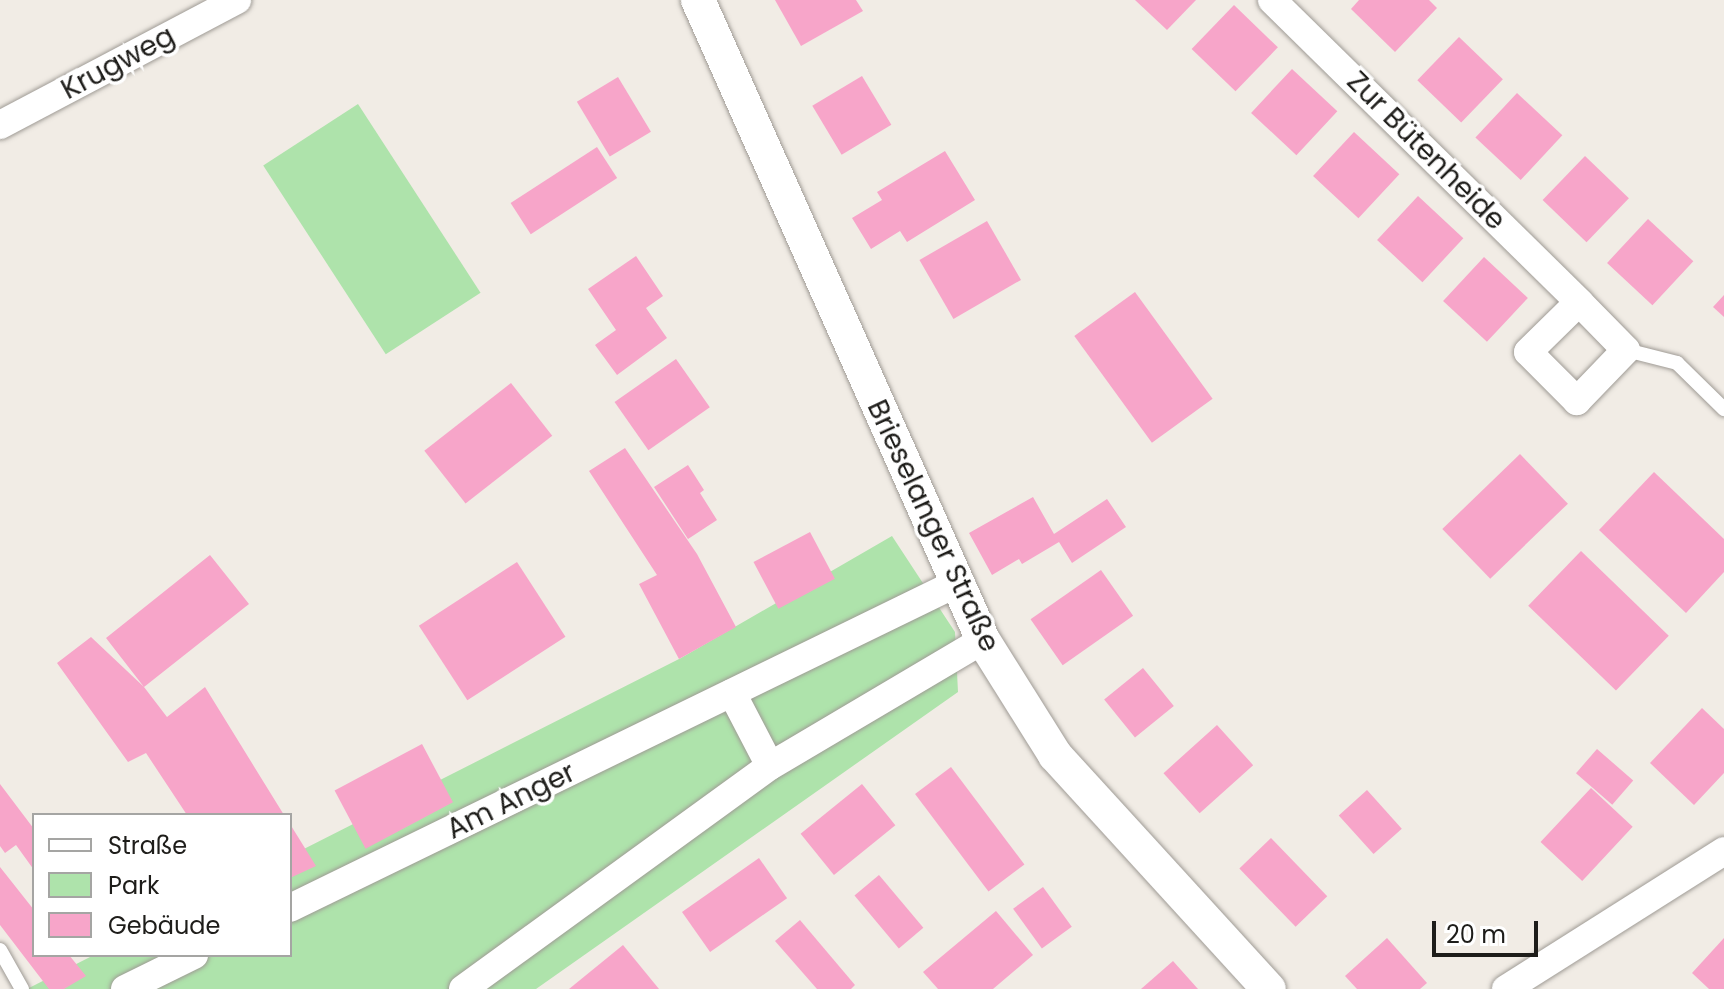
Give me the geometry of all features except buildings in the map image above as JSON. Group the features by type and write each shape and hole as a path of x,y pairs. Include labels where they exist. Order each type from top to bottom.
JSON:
{"street":[{"name":"Krugweg","path":"0,125 237,0"},
{"name":"Brieselanger Straße","path":"698,0 955,584 983,640 1055,755 1269,989"},
{"name":"Zur Bütenheide","path":"1272,0 1626,350"},
{"path":"1579,302 1528,352 1577,401 1626,350"},
{"name":"Am Anger","path":"292,907 955,584"},
{"path":"463,989 770,766 983,640"},
{"path":"732,693 770,766"},
{"path":"1506,989 1724,851"},
{"path":"125,989 190,957"}],"lane":[{"path":"1626,350 1677,363 1724,409"},
{"path":"0,950 22,989"}],"green space":[{"path":"358,104 481,293 386,354 263,166"},
{"path":"892,536 955,632 958,692 536,989 27,989 90,957 292,957 292,855 681,658"}]}
